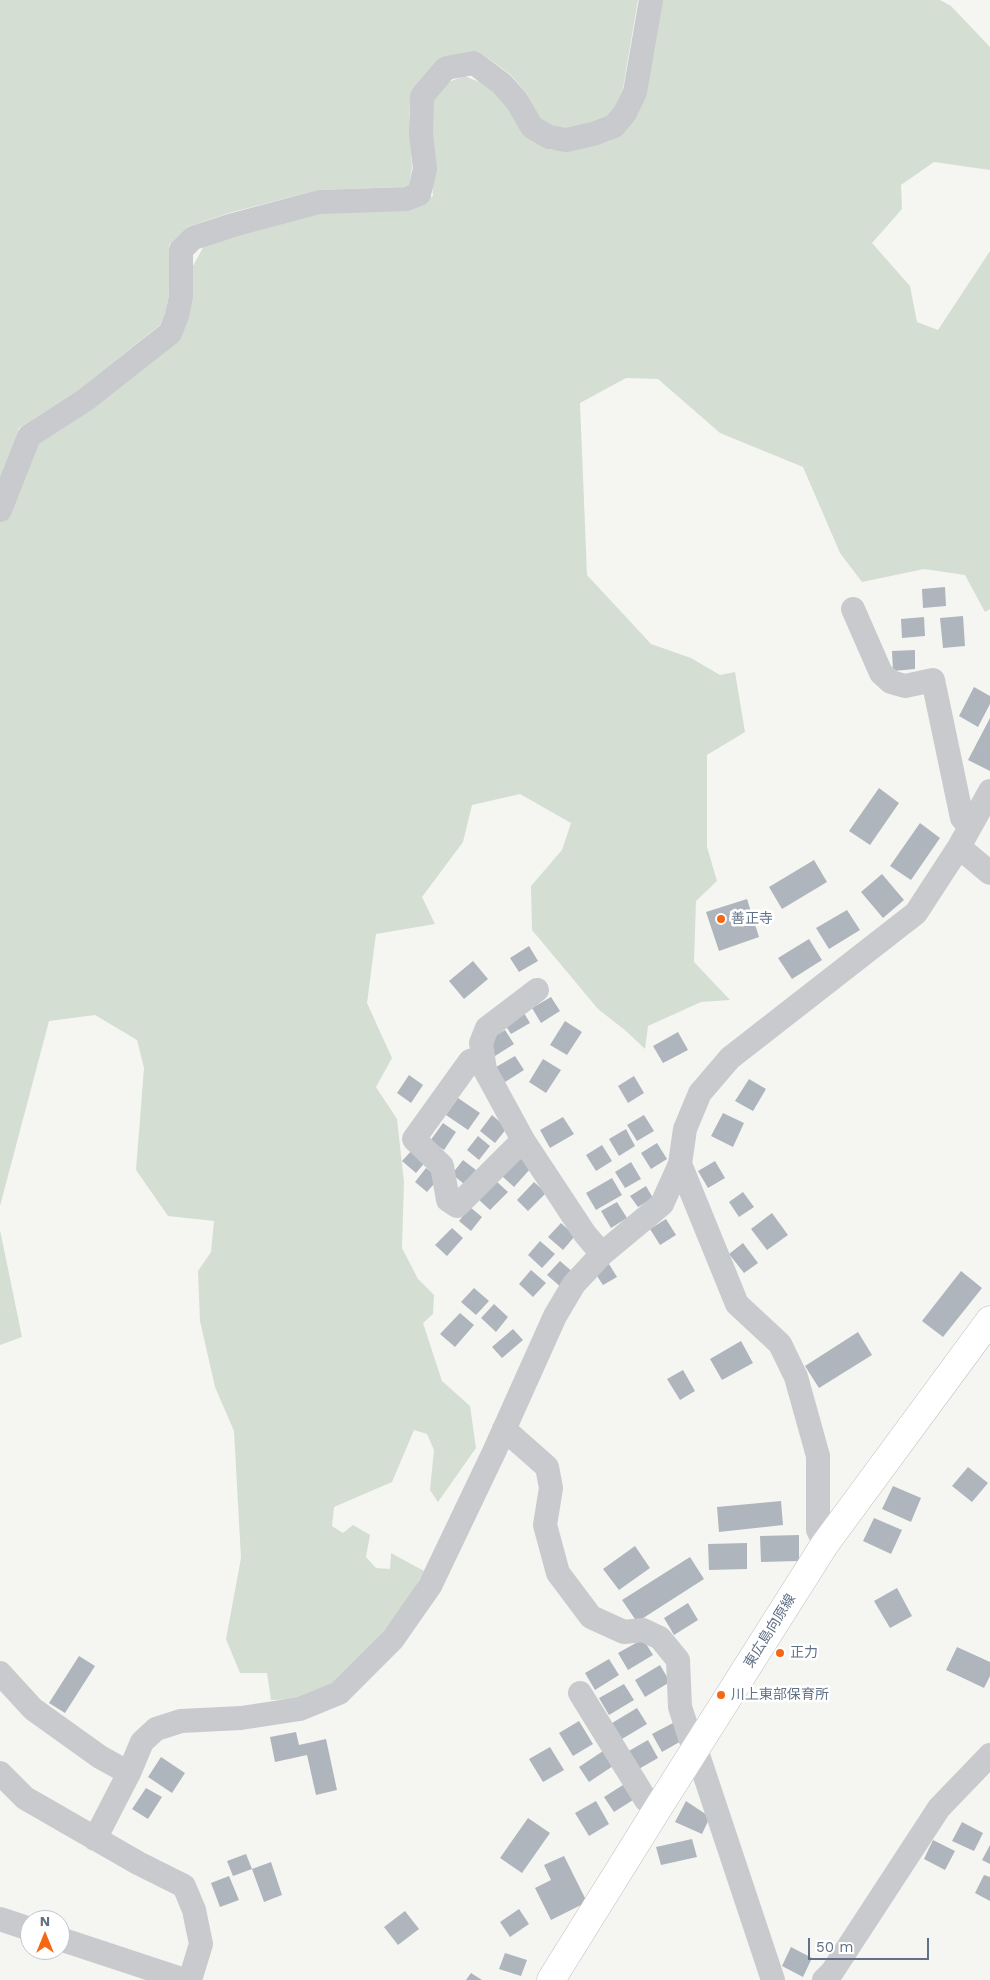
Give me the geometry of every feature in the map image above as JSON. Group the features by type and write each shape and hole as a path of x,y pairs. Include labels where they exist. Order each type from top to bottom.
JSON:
{"main road":[{"name":"東広島向原線","path":"551,1980 825,1544 990,1320"}],"street":[{"path":"0,510 29,436 84,400 170,333 177,316 181,296 181,250 193,238 233,225 319,202 406,199 419,194 424,169 421,134 422,96 446,68 474,63 502,84 517,101 532,127 549,137 566,140 592,134 614,126 625,113 635,92 650,0"},
{"path":"853,609 881,673 891,682 905,686 933,680 962,818 970,826"},
{"path":"95,1839 142,1742 156,1729 181,1721 241,1718 300,1709 339,1693 394,1639 430,1586 555,1316 574,1284 602,1254 662,1204 680,1164 685,1129 700,1093 730,1058 916,913 959,846 990,790"},
{"path":"959,846 990,873"},
{"path":"538,990 487,1028 481,1044 485,1070 523,1140 585,1234 602,1254"},
{"path":"483,1057 470,1061 414,1139 442,1166 448,1200 457,1206 523,1140"},
{"path":"680,1164 737,1304 780,1344 796,1376 818,1456 818,1530 825,1544"},
{"path":"504,1429 547,1467 551,1488 545,1526 558,1574 591,1617 624,1632 643,1630 660,1638 678,1660 680,1707 690,1738 696,1749 773,1980"},
{"path":"0,1673 33,1709 100,1757 129,1772"},
{"path":"580,1693 646,1800 658,1808"},
{"path":"824,1980 832,1972 939,1808 990,1755"},
{"path":"0,1773 25,1798 138,1863 184,1886 194,1910 201,1944 190,1980"},
{"path":"0,1919 20,1926"},
{"path":"70,1942 184,1980"}],"shaded area":[{"path":"0,0 638,0 623,88 615,107 607,116 589,123 565,128 553,126 541,119 527,94 511,75 478,51 441,57 411,91 409,114 412,168 409,185 403,187 318,190 229,213 187,227 169,245 169,294 166,312 160,325 77,391 19,428 0,478"},
{"path":"660,0 940,0 951,6 990,47 990,170 934,162 901,185 902,209 872,243 910,286 917,322 938,330 990,251 990,609 985,612 965,575 924,569 862,582 840,553 803,467 720,433 658,379 626,378 580,403 587,575 651,644 691,658 720,675 735,672 745,732 707,755 707,847 717,881 696,901 694,962 730,1000 701,1002 648,1026 645,1049 598,1009 532,930 531,886 562,850 571,823 520,794 472,805 463,842 422,897 435,924 376,934 367,1003 392,1058 376,1087 397,1119 404,1182 402,1248 418,1279 434,1295 433,1314 423,1323 442,1381 470,1406 476,1448 438,1502 430,1490 434,1450 427,1434 414,1430 392,1482 334,1507 332,1526 343,1533 353,1525 370,1535 366,1557 376,1568 390,1569 391,1553 424,1571 405,1606 344,1678 298,1699 271,1700 267,1673 240,1673 226,1639 241,1558 234,1431 215,1387 200,1321 198,1271 211,1252 214,1221 168,1216 136,1170 144,1068 137,1040 95,1015 49,1021 0,1206 0,517 32,448 174,340 193,266 206,242 321,208 410,209 433,196 425,114 428,94 464,76 493,87 529,137 551,150 609,141 638,114"},
{"path":"0,1230 22,1337 0,1345"}],"building":[{"path":"945,587 946,606 923,608 922,589"},
{"path":"963,616 965,646 943,648 940,618"},
{"path":"924,617 925,636 902,638 901,619"},
{"path":"915,650 915,669 893,671 892,651"},
{"path":"974,687 990,696 990,704 978,727 959,716"},
{"path":"990,718 990,771 968,760"},
{"path":"879,788 899,803 870,845 849,831"},
{"path":"920,823 940,838 911,880 890,866"},
{"path":"814,860 827,882 782,909 769,887"},
{"path":"882,874 904,900 883,918 861,892"},
{"path":"747,899 759,937 719,951 706,912"},
{"path":"847,910 860,930 829,949 816,928"},
{"path":"809,939 822,960 792,979 778,958"},
{"path":"529,946 538,961 519,972 510,958"},
{"path":"473,961 488,979 464,999 449,981"},
{"path":"551,997 560,1011 541,1023 532,1008"},
{"path":"521,1008 530,1023 511,1034 502,1020"},
{"path":"565,1021 582,1032 567,1055 550,1045"},
{"path":"505,1030 514,1044 495,1056 486,1041"},
{"path":"678,1032 688,1050 663,1063 653,1046"},
{"path":"515,1056 524,1070 505,1082 496,1067"},
{"path":"543,1059 561,1070 546,1093 529,1082"},
{"path":"409,1075 423,1085 411,1103 397,1093"},
{"path":"634,1076 644,1093 628,1103 618,1086"},
{"path":"749,1079 766,1089 753,1111 735,1101"},
{"path":"458,1098 480,1113 468,1130 446,1115"},
{"path":"723,1113 744,1123 733,1147 711,1136"},
{"path":"492,1115 507,1128 495,1143 480,1131"},
{"path":"644,1115 654,1131 637,1141 627,1125"},
{"path":"563,1117 574,1134 550,1148 540,1130"},
{"path":"443,1123 456,1132 444,1150 430,1141"},
{"path":"626,1129 635,1146 619,1156 609,1139"},
{"path":"478,1136 490,1146 479,1160 467,1150"},
{"path":"657,1143 667,1159 651,1169 641,1153"},
{"path":"602,1145 612,1161 596,1171 586,1155"},
{"path":"414,1148 427,1160 416,1173 402,1161"},
{"path":"519,1157 531,1168 514,1187 502,1176"},
{"path":"463,1160 476,1170 464,1184 452,1174"},
{"path":"715,1161 725,1178 708,1188 698,1171"},
{"path":"631,1162 641,1179 625,1188 615,1172"},
{"path":"426,1168 439,1178 427,1192 415,1182"},
{"path":"612,1178 622,1195 596,1210 586,1193"},
{"path":"496,1181 508,1192 490,1210 478,1199"},
{"path":"534,1182 546,1193 528,1211 517,1200"},
{"path":"646,1186 653,1198 638,1207 630,1196"},
{"path":"743,1192 754,1207 739,1217 729,1202"},
{"path":"617,1202 627,1218 611,1228 601,1211"},
{"path":"470,1207 482,1217 471,1231 459,1221"},
{"path":"772,1213 788,1235 767,1250 751,1229"},
{"path":"666,1219 676,1235 660,1245 650,1229"},
{"path":"561,1223 575,1236 563,1250 548,1237"},
{"path":"452,1228 463,1238 447,1256 435,1245"},
{"path":"540,1241 555,1254 542,1268 528,1255"},
{"path":"743,1243 758,1263 744,1273 729,1254"},
{"path":"560,1261 575,1274 562,1288 547,1275"},
{"path":"609,1264 617,1277 603,1285 595,1273"},
{"path":"531,1270 546,1283 533,1297 519,1284"},
{"path":"961,1271 982,1288 943,1337 922,1321"},
{"path":"474,1288 489,1301 476,1315 461,1302"},
{"path":"494,1304 508,1317 496,1332 481,1318"},
{"path":"460,1313 474,1325 455,1347 440,1334"},
{"path":"513,1329 523,1340 502,1358 492,1347"},
{"path":"858,1332 872,1355 819,1388 805,1366"},
{"path":"741,1341 753,1363 722,1380 710,1359"},
{"path":"683,1370 695,1391 680,1400 667,1379"},
{"path":"968,1467 988,1483 972,1502 952,1486"},
{"path":"893,1486 921,1498 911,1522 882,1509"},
{"path":"781,1501 783,1525 719,1532 717,1507"},
{"path":"874,1518 902,1530 891,1554 863,1541"},
{"path":"799,1535 799,1561 761,1562 760,1536"},
{"path":"747,1543 747,1569 709,1570 708,1544"},
{"path":"635,1546 650,1568 619,1590 603,1569"},
{"path":"690,1557 704,1579 637,1622 622,1600"},
{"path":"897,1588 912,1616 890,1628 874,1601"},
{"path":"688,1603 698,1620 674,1635 664,1618"},
{"path":"643,1639 653,1655 628,1670 618,1653"},
{"path":"957,1647 990,1662 990,1676 984,1688 946,1670"},
{"path":"79,1656 95,1666 65,1713 49,1703"},
{"path":"609,1659 619,1675 595,1690 585,1673"},
{"path":"660,1665 670,1682 645,1697 635,1680"},
{"path":"624,1684 634,1700 609,1715 599,1698"},
{"path":"637,1708 647,1724 622,1739 612,1723"},
{"path":"579,1721 593,1744 573,1756 559,1733"},
{"path":"673,1723 683,1740 662,1752 652,1734"},
{"path":"296,1732 299,1745 326,1739 337,1790 316,1795 307,1755 275,1762 270,1737"},
{"path":"648,1740 658,1758 637,1770 627,1752"},
{"path":"550,1747 564,1770 543,1782 529,1759"},
{"path":"603,1751 613,1766 589,1782 579,1767"},
{"path":"161,1757 185,1773 172,1793 148,1777"},
{"path":"623,1785 633,1800 614,1812 604,1797"},
{"path":"146,1788 162,1797 148,1819 132,1809"},
{"path":"596,1801 609,1824 589,1836 575,1813"},
{"path":"686,1801 710,1817 702,1834 675,1822"},
{"path":"528,1818 550,1833 522,1873 500,1858"},
{"path":"962,1822 983,1833 974,1851 952,1841"},
{"path":"692,1839 697,1857 661,1865 656,1847"},
{"path":"933,1840 955,1851 945,1870 924,1859"},
{"path":"990,1845 990,1864 982,1860"},
{"path":"246,1854 252,1869 233,1876 227,1861"},
{"path":"564,1856 587,1902 551,1920 535,1888 551,1880 544,1865"},
{"path":"271,1862 282,1895 264,1902 252,1869"},
{"path":"984,1875 990,1877 990,1901 975,1893"},
{"path":"229,1876 239,1900 220,1907 211,1883"},
{"path":"519,1909 529,1924 510,1937 500,1922"},
{"path":"405,1911 419,1929 398,1945 384,1927"},
{"path":"791,1947 812,1958 803,1977 782,1966"},
{"path":"505,1953 527,1960 521,1976 499,1969"},
{"path":"471,1973 482,1980 466,1980"}],"place":[{"name":"善正寺","path":"721,919"},
{"name":"正力","path":"780,1653"},
{"name":"川上東部保育所","path":"721,1695"}]}
